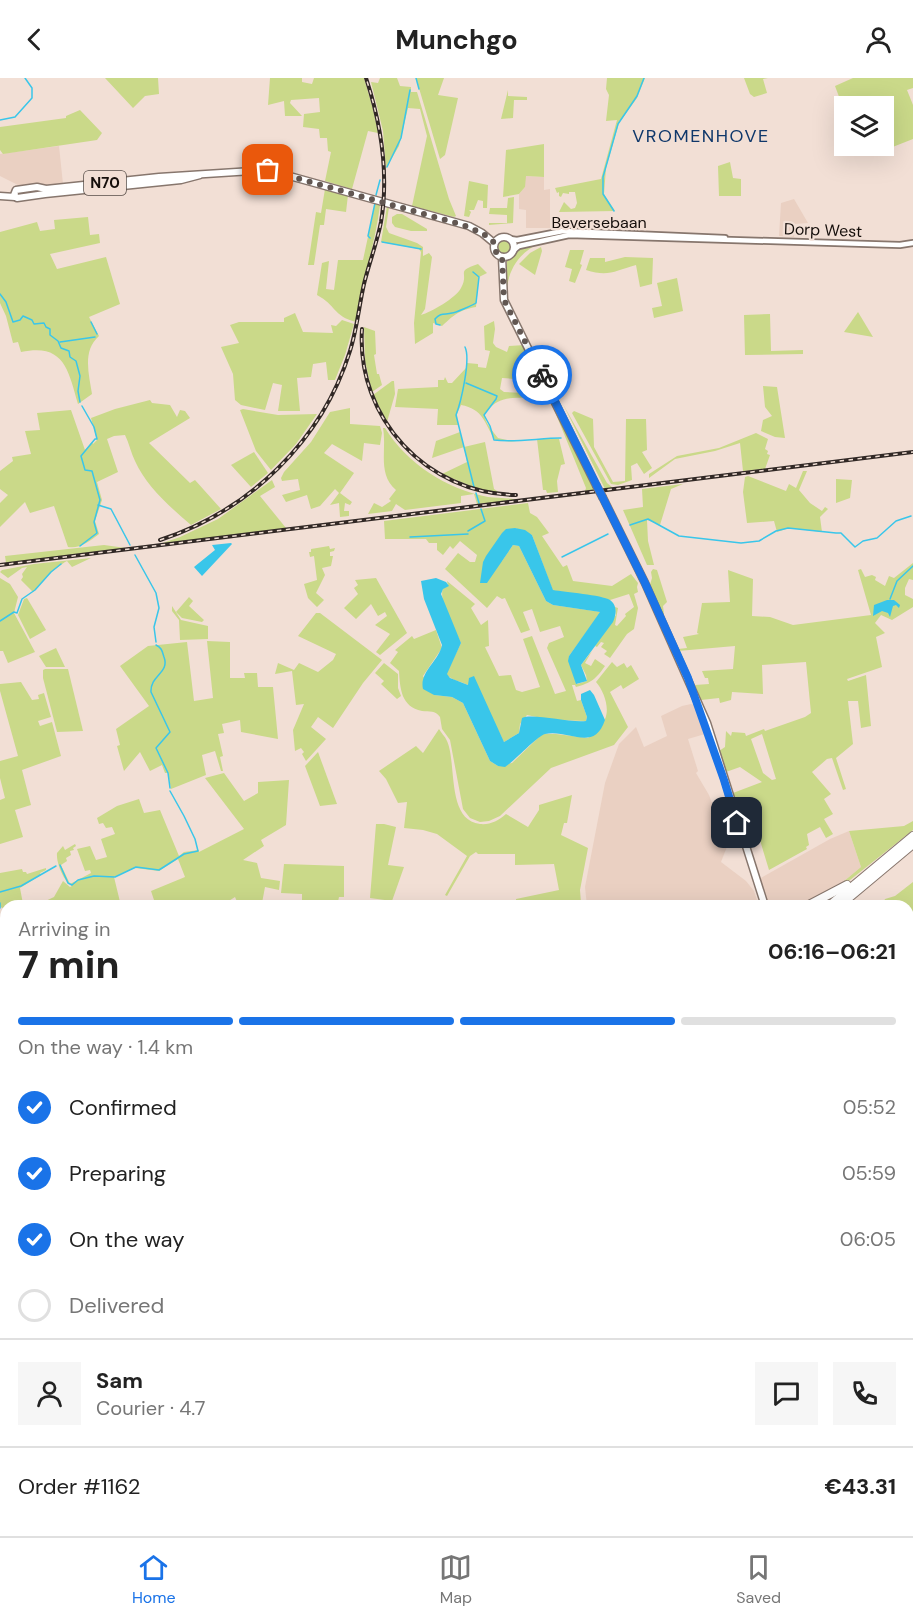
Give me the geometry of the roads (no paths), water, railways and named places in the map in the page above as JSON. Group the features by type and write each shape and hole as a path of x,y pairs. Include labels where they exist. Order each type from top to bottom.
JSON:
{"highway":[{"path":"836,900 913,836"},
{"path":"846,900 913,844"},
{"path":"819,900 846,886 884,855 892,852"}],"main road":[{"name":"N70","path":"0,196 173,176 268,170 475,226 496,241"},
{"name":"Beversebaan","path":"510,239 517,240 563,231 689,237"},
{"name":"Beversebaan","path":"514,250 519,246 568,235 689,237"},
{"path":"504,236 514,244 514,250 504,257 495,251 496,241 504,236"},
{"name":"Dorp West","path":"689,237 843,243 913,243"},
{"path":"504,257 503,297 645,583 688,678 706,724 762,900"},
{"path":"747,853 748,864 761,900"},
{"path":"748,864 756,878"}],"water":[{"path":"506,529 525,530 532,535 553,590 599,597 610,600 614,605 613,622 581,665 587,681 576,684 568,661 569,656 600,612 553,605 546,601 519,546 513,545 487,583 480,583 486,556"},
{"path":"231,543 202,576 194,567 215,550 212,545"},
{"path":"436,578 446,582 449,586 443,589 441,594 461,643 447,674 450,678 468,685 469,678 474,676 504,742 519,733 522,718 586,721 581,694 590,690 605,720 600,730 588,738 554,733 545,734 505,767 490,761 463,703 452,697 434,695 423,689 426,672 442,645 424,599 421,581"},
{"path":"894,600 900,605 899,608 896,605 893,606 890,617 888,613 882,611 873,616 874,605"}],"waterway":[{"path":"0,120 15,117 32,98 32,88 25,78"},
{"path":"416,78 419,89"},
{"path":"614,211 603,194 603,177 618,124 637,96 644,78"},
{"path":"387,167 401,138 410,90"},
{"path":"376,195 380,180"},
{"path":"370,238 368,236 375,203"},
{"path":"382,242 421,249"},
{"path":"440,325 436,324 435,319 439,315 457,312 476,303 479,277 473,272"},
{"path":"0,294 6,302 13,322 20,320 23,316 32,320 34,324 44,323 61,348 69,351 70,357 76,361 80,376 78,391 80,402"},
{"path":"91,322 97,334"},
{"path":"60,342 95,337"},
{"path":"465,347 466,370 456,415 474,487"},
{"path":"466,383 497,396 484,415 494,440 561,438"},
{"path":"80,546 97,533 94,522 100,500 92,471 85,470 81,456 97,439 94,427 82,406"},
{"path":"476,493 479,503"},
{"path":"98,505 111,509 130,545"},
{"path":"468,531 485,521 481,509"},
{"path":"630,525 648,519 679,536 741,543 759,541 776,531 788,528 841,533 855,547 863,541 877,538 896,521 911,516"},
{"path":"410,537 468,534"},
{"path":"562,557 608,534"},
{"path":"135,555 156,593 159,608 154,627 156,642"},
{"path":"0,621 14,612 17,613 22,599 35,590 61,564"},
{"path":"890,599 897,581 913,566"},
{"path":"156,645 162,650 165,662 162,671 153,682 151,692 170,732 156,748 168,773 170,788"},
{"path":"60,865 68,883 72,885 78,880 94,876 115,877 136,867 159,870 184,854 198,851 195,839 170,791"},
{"path":"0,892 21,886 56,866"},
{"path":"0,903 0,908"}],"railway":[{"path":"160,540 193,527 223,511 252,491 301,443 321,414 337,384 350,351 364,284 381,222 383,204 382,149 376,113 366,78"},
{"path":"362,329 363,362 371,392 385,420 403,445 427,466 454,481 484,491 516,495"},
{"path":"0,565 913,452"}],"district":[{"name":"VROMENHOVE","path":"701,136"}]}
